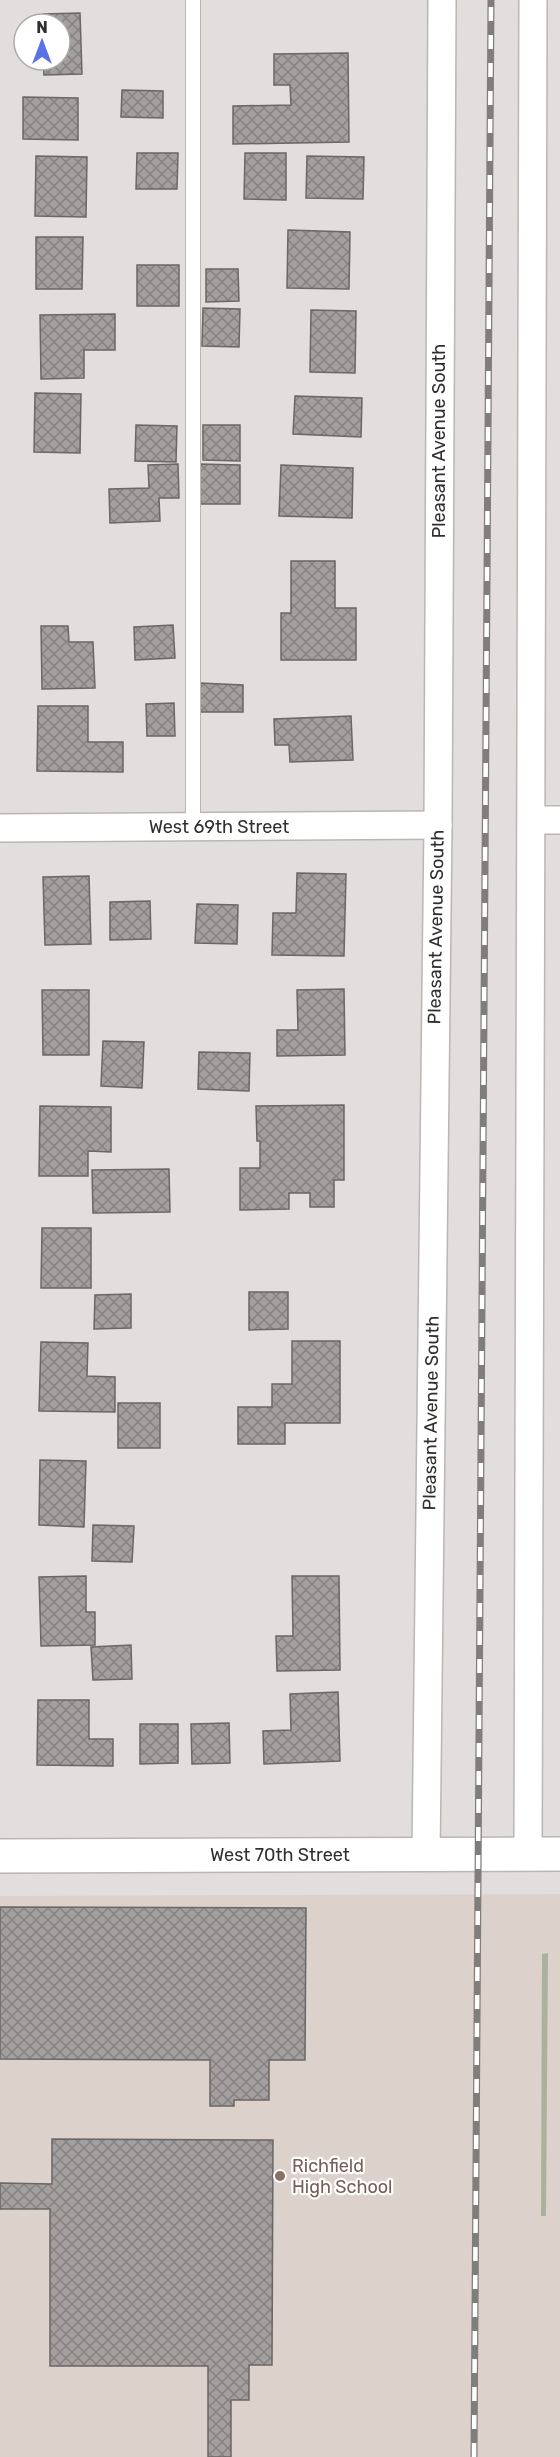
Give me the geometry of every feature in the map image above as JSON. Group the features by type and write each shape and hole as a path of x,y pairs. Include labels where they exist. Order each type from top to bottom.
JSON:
{"street":[{"name":"Pleasant Avenue South","path":"426,1854 438,825 442,0"},
{"path":"528,1854 533,0"},
{"path":"532,820 560,820"},
{"name":"West 69th Street","path":"0,828 438,825"},
{"name":"West 70th Street","path":"0,1856 560,1854"}],"lane":[{"path":"193,0 193,827"}],"shaded area":[{"name":"Richfield High School","path":"560,1894 560,2457 0,2457 0,1896"}],"green space":[{"path":"548,1953 546,2216 541,2216 542,1954"}],"building":[{"path":"72,13 80,13 82,74 44,75 44,72 72,72"},
{"path":"348,53 349,142 233,144 233,106 291,105 290,85 274,85 274,54"},
{"path":"122,90 163,91 163,118 121,117"},
{"path":"23,97 78,98 78,140 23,139"},
{"path":"137,153 178,153 177,189 136,189"},
{"path":"245,153 286,153 286,200 244,199"},
{"path":"36,156 87,157 86,217 35,216"},
{"path":"307,156 364,157 363,199 306,198"},
{"path":"288,230 350,232 349,289 287,288"},
{"path":"36,237 83,237 82,289 36,289"},
{"path":"137,265 179,265 179,306 137,306"},
{"path":"206,269 238,269 239,301 206,302"},
{"path":"203,308 240,309 239,347 202,346"},
{"path":"311,310 356,311 355,373 310,372"},
{"path":"115,314 115,350 84,350 84,378 41,379 40,315"},
{"path":"35,393 81,394 80,453 34,452"},
{"path":"295,396 362,398 361,437 293,434"},
{"path":"136,425 177,426 176,462 135,461"},
{"path":"203,425 240,425 240,461 203,460"},
{"path":"178,464 179,498 159,498 160,521 110,523 109,489 149,488 148,465"},
{"path":"200,464 240,465 240,504 199,504"},
{"path":"281,465 353,468 352,518 279,516"},
{"path":"291,561 335,561 335,608 356,608 356,660 281,660 281,613 291,613"},
{"path":"173,625 175,658 135,660 134,627"},
{"path":"41,626 68,626 69,642 93,642 95,688 42,689"},
{"path":"199,683 243,685 243,712 199,712"},
{"path":"174,703 175,736 147,736 146,704"},
{"path":"38,706 88,706 88,742 123,742 123,772 37,771"},
{"path":"351,716 353,760 290,762 289,745 275,745 274,719"},
{"path":"297,873 346,874 344,956 272,955 273,913 296,913"},
{"path":"89,876 91,944 45,945 43,877"},
{"path":"150,901 151,939 110,940 110,902"},
{"path":"197,904 238,905 237,944 195,943"},
{"path":"344,989 345,1055 277,1056 277,1030 298,1030 297,990"},
{"path":"42,990 89,990 89,1055 43,1055"},
{"path":"103,1041 144,1042 142,1088 101,1086"},
{"path":"199,1052 250,1053 249,1091 198,1089"},
{"path":"344,1105 344,1180 334,1180 334,1207 310,1207 310,1193 289,1193 289,1209 240,1210 240,1168 260,1168 256,1106"},
{"path":"40,1106 111,1107 111,1152 88,1151 88,1176 39,1176"},
{"path":"169,1169 170,1212 93,1213 92,1170"},
{"path":"42,1228 91,1228 91,1288 41,1288"},
{"path":"249,1292 288,1292 288,1329 249,1330"},
{"path":"131,1294 131,1328 94,1329 95,1295"},
{"path":"292,1341 340,1341 340,1423 285,1423 285,1444 238,1444 238,1407 272,1407 272,1384 292,1384"},
{"path":"41,1342 88,1343 87,1376 115,1377 115,1412 39,1411"},
{"path":"118,1403 160,1403 160,1448 118,1448"},
{"path":"40,1460 86,1461 84,1527 39,1525"},
{"path":"93,1525 134,1526 132,1562 92,1561"},
{"path":"86,1576 86,1612 95,1612 95,1645 41,1646 39,1577"},
{"path":"292,1576 339,1576 340,1670 277,1671 276,1636 293,1636"},
{"path":"131,1645 132,1679 93,1680 91,1647"},
{"path":"338,1692 340,1761 264,1764 263,1731 291,1730 290,1694"},
{"path":"38,1700 89,1700 89,1739 113,1739 113,1766 37,1765"},
{"path":"229,1723 230,1763 192,1764 191,1724"},
{"path":"140,1724 178,1724 178,1763 140,1764"},
{"path":"0,1907 306,1908 305,2060 269,2060 269,2100 234,2100 234,2106 210,2106 210,2060 0,2059"},
{"path":"52,2139 273,2140 272,2365 249,2365 249,2400 231,2400 231,2457 208,2457 208,2366 50,2366 50,2209 0,2209 0,2183 52,2184"}],"railway":[{"path":"474,2457 491,0"}],"place":[{"name":"Richfield High School","path":"280,2176"}]}
